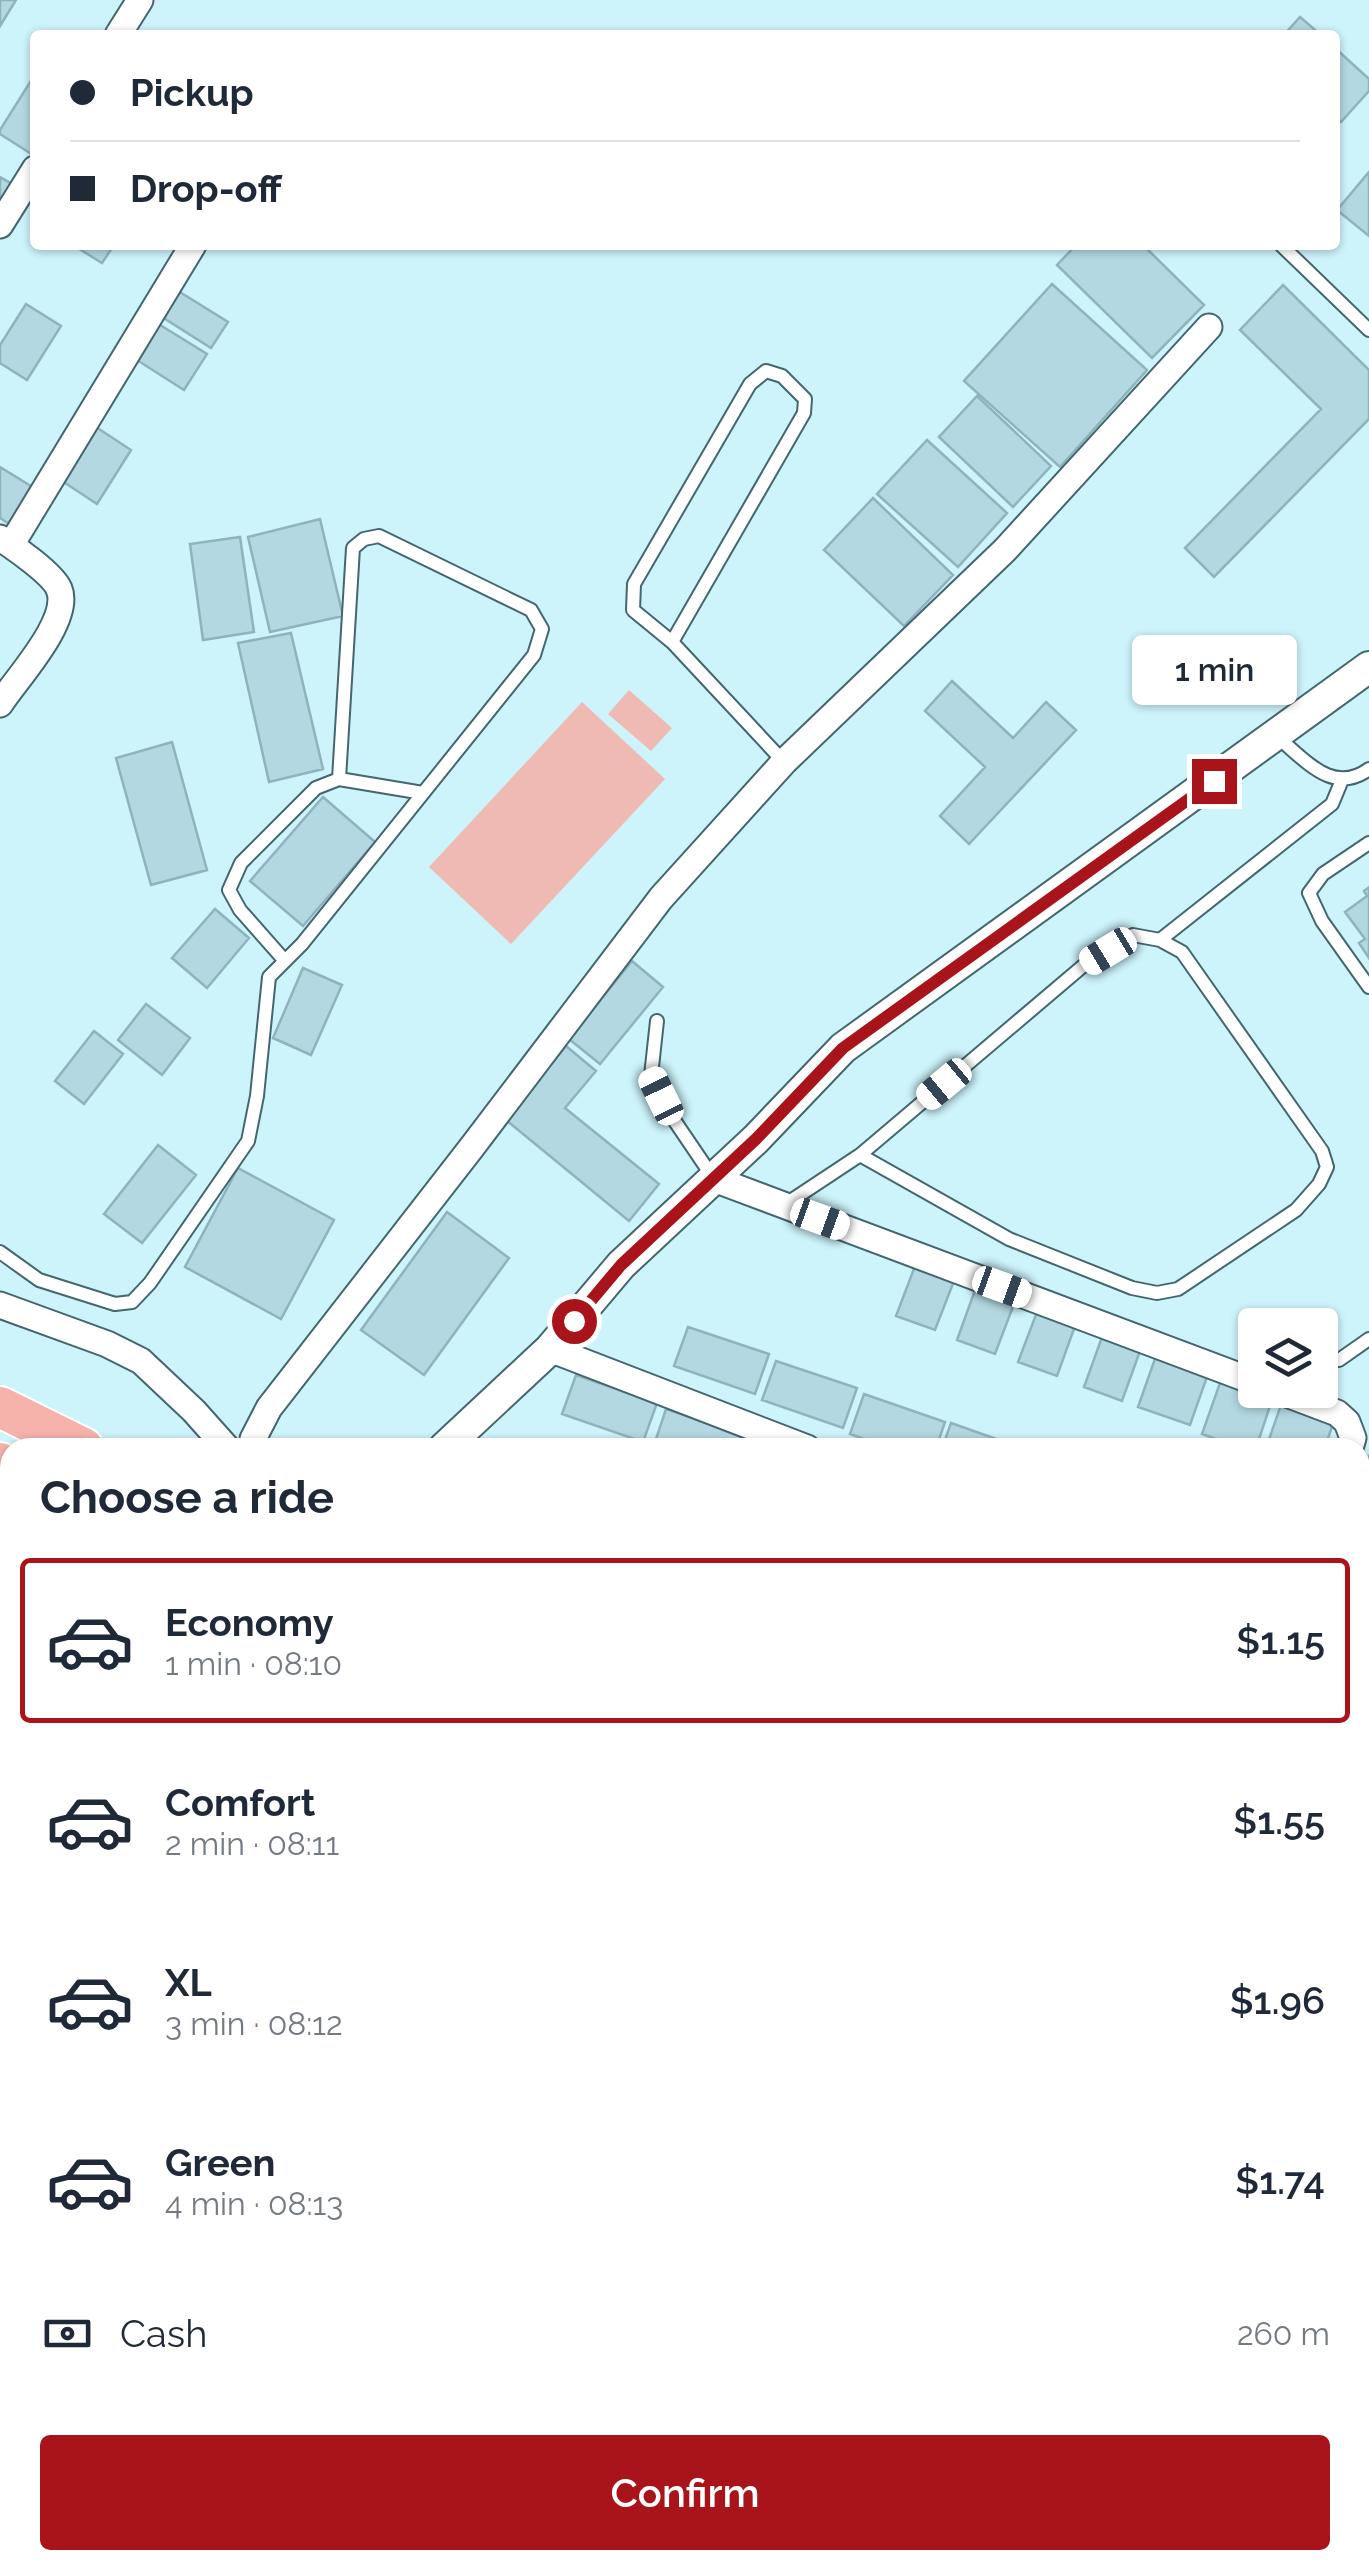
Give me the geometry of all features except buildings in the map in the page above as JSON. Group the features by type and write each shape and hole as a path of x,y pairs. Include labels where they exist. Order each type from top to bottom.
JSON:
{"highway":[{"path":"0,1406 63,1438"}],"street":[{"path":"121,30 140,0"},
{"path":"0,225 30,177"},
{"path":"0,704 52,630 61,605 59,588 5,541 190,250"},
{"path":"253,1438 268,1408 661,898 784,762 1004,550 1208,328"},
{"path":"455,1438 550,1349 621,1265 714,1179 843,1048 1369,667"},
{"path":"714,1179 1238,1376"},
{"path":"0,1305 142,1361 218,1438"},
{"path":"550,1349 781,1438"},
{"path":"1324,1408 1347,1422 1354,1438"}],"lane":[{"path":"1286,250 1369,330"},
{"path":"672,642 804,414 805,399 782,376 766,370 750,384 634,584 633,610 672,642 784,762"},
{"path":"0,1252 38,1280 115,1304 132,1302 150,1282 248,1141 270,977 302,944 534,656 542,629 532,610 379,536 364,539 353,548 339,779"},
{"path":"1276,736 1328,778 1358,777 1369,769"},
{"path":"285,961 240,910 230,890 241,863 316,788 339,779 424,793"},
{"path":"1160,940 1332,804 1342,780"},
{"path":"1369,842 1323,874 1308,894 1322,921 1369,986"},
{"path":"784,1206 860,1155 1083,966 1133,936 1160,940 1182,952 1322,1151 1327,1167 1320,1184 1296,1210 1178,1289 1157,1292 1132,1288 1009,1240 860,1155"},
{"path":"657,1021 651,1076 672,1118 714,1179"},
{"path":"1339,1360 1369,1339"}],"shaded area":[{"path":"629,690 672,728 651,751 608,714"},
{"path":"582,702 665,779 511,944 429,867"}],"route":[{"path":"574,1321 621,1265 756,1139 843,1048 1214,781"}]}
